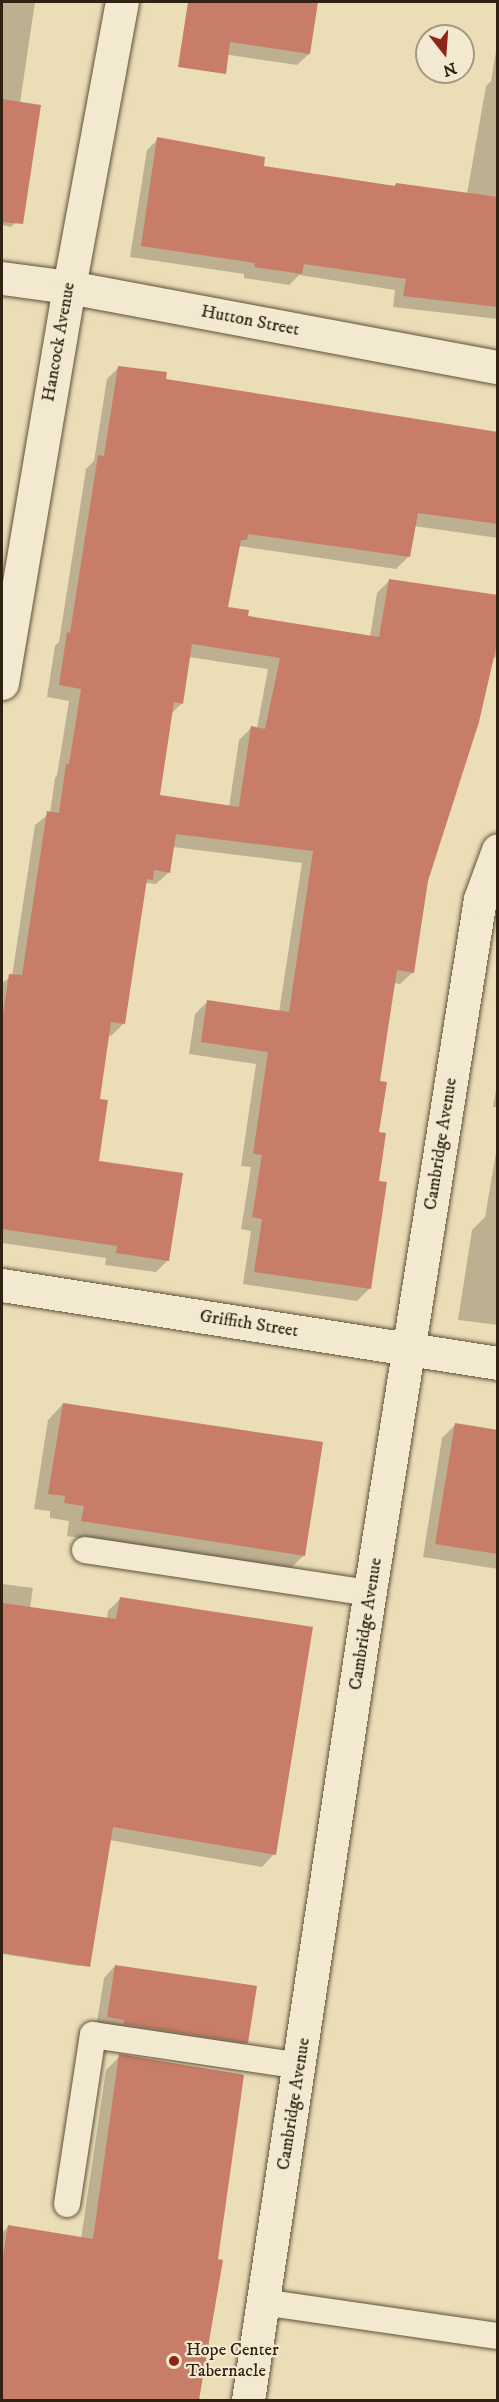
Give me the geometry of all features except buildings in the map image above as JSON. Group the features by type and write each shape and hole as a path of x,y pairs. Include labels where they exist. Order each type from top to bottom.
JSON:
{"street":[{"name":"Hancock Avenue","path":"2,683 69,287 122,2"},
{"name":"Hutton Street","path":"2,278 69,287 498,367"},
{"name":"Cambridge Avenue","path":"248,2400 301,2066 370,1593 480,899 498,850"},
{"name":"Griffith Street","path":"2,1285 498,1363"}],"lane":[{"path":"85,1550 370,1593"},
{"path":"67,2204 93,2035 301,2066"},
{"path":"262,2302 498,2336"}],"place":[{"name":"Hope Center Tabernacle","path":"174,2361"}]}
